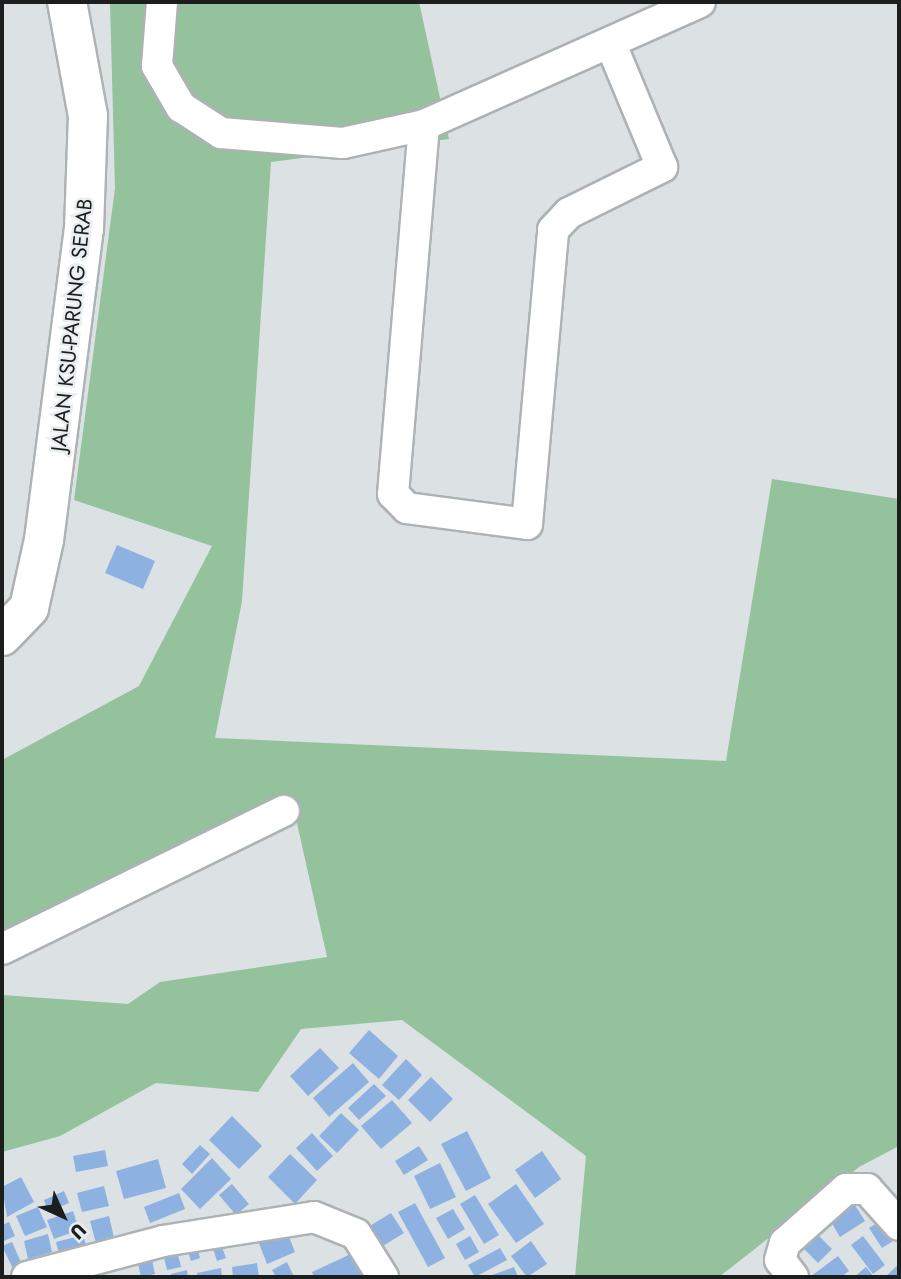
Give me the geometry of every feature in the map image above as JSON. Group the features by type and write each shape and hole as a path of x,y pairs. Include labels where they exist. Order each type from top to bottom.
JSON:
{"street":[{"name":"JALAN KSU-PARUNG SERAB","path":"2,636 29,608 44,540 84,229 88,116 67,2"},
{"path":"162,2 159,74 171,96 206,126 258,139 343,143 424,125 701,2"},
{"path":"424,125 393,494 407,508 527,524 553,230 569,213 662,167 610,42"},
{"path":"2,949 284,811"},
{"path":"793,1277 780,1260 785,1243 846,1189 867,1189 899,1225"},
{"path":"27,1277 163,1241 314,1217 356,1234 383,1277"}],"green space":[{"path":"110,2 419,2 449,139 271,162 242,601 215,738 726,761 772,479 899,499 899,1146 859,1167 719,1277 575,1277 586,1156 402,1020 301,1029 258,1092 156,1083 60,1136 2,1152 2,995 128,1004 160,982 327,957 292,801 2,940 2,760 139,686 212,546 74,500 115,188"}],"building":[{"path":"117,545 155,561 143,589 105,573"},
{"path":"369,1030 398,1056 379,1079 349,1053"},
{"path":"320,1048 339,1068 308,1096 290,1076"},
{"path":"406,1059 422,1075 399,1100 382,1085"},
{"path":"353,1063 369,1082 329,1117 313,1098"},
{"path":"431,1077 453,1099 430,1122 408,1100"},
{"path":"374,1084 386,1096 359,1120 348,1108"},
{"path":"392,1100 412,1123 381,1149 361,1126"},
{"path":"341,1113 359,1130 337,1153 319,1136"},
{"path":"232,1116 262,1146 239,1169 209,1140"},
{"path":"467,1131 491,1178 466,1191 441,1144"},
{"path":"312,1133 333,1156 317,1171 296,1148"},
{"path":"200,1145 210,1154 192,1174 182,1164"},
{"path":"419,1146 428,1160 404,1175 395,1161"},
{"path":"105,1150 108,1166 76,1172 73,1156"},
{"path":"542,1151 561,1179 535,1198 515,1170"},
{"path":"290,1154 317,1180 295,1204 268,1177"},
{"path":"212,1158 231,1179 200,1209 181,1189"},
{"path":"158,1159 166,1188 124,1199 116,1171"},
{"path":"440,1163 456,1197 430,1209 414,1176"},
{"path":"21,1177 34,1202 7,1217 2,1187"},
{"path":"232,1184 249,1204 236,1215 219,1195"},
{"path":"516,1184 544,1224 516,1243 488,1204"},
{"path":"104,1186 109,1206 82,1212 77,1193"},
{"path":"64,1191 69,1203 48,1212 44,1200"},
{"path":"179,1193 185,1209 150,1223 144,1207"},
{"path":"848,1194 865,1221 840,1237 824,1210"},
{"path":"475,1195 499,1235 484,1244 460,1204"},
{"path":"415,1203 445,1258 428,1267 398,1212"},
{"path":"38,1207 47,1227 25,1236 16,1216"},
{"path":"453,1209 465,1229 448,1239 436,1218"},
{"path":"73,1211 79,1230 54,1239 47,1220"},
{"path":"391,1213 404,1233 381,1247 368,1227"},
{"path":"109,1216 115,1242 97,1247 90,1221"},
{"path":"880,1221 893,1241 882,1248 869,1228"},
{"path":"9,1222 15,1236 2,1242 2,1225"},
{"path":"286,1229 295,1252 267,1264 258,1241"},
{"path":"814,1231 832,1249 818,1263 800,1245"},
{"path":"48,1234 52,1252 28,1259 24,1241"},
{"path":"83,1235 89,1255 61,1262 56,1242"},
{"path":"218,1236 226,1258 217,1261 210,1239"},
{"path":"470,1236 479,1252 465,1260 456,1244"},
{"path":"863,1236 885,1265 873,1274 851,1245"},
{"path":"195,1239 200,1258 191,1261 185,1242"},
{"path":"531,1241 547,1264 527,1277 511,1256"},
{"path":"12,1242 24,1269 15,1273 2,1246"},
{"path":"175,1242 181,1267 167,1270 161,1246"},
{"path":"500,1248 507,1260 475,1277 468,1265"},
{"path":"150,1250 155,1274 141,1277 136,1254"},
{"path":"353,1253 364,1277 314,1277 312,1272"},
{"path":"838,1256 849,1271 841,1277 810,1277"},
{"path":"287,1262 294,1277 276,1277 272,1270"},
{"path":"257,1263 259,1277 233,1277 232,1267"},
{"path":"899,1264 899,1277 885,1277"},
{"path":"514,1267 518,1277 487,1277"},
{"path":"866,1267 874,1277 854,1277"},
{"path":"221,1268 222,1277 197,1277 197,1273"},
{"path":"187,1270 188,1277 172,1277 171,1274"}]}
